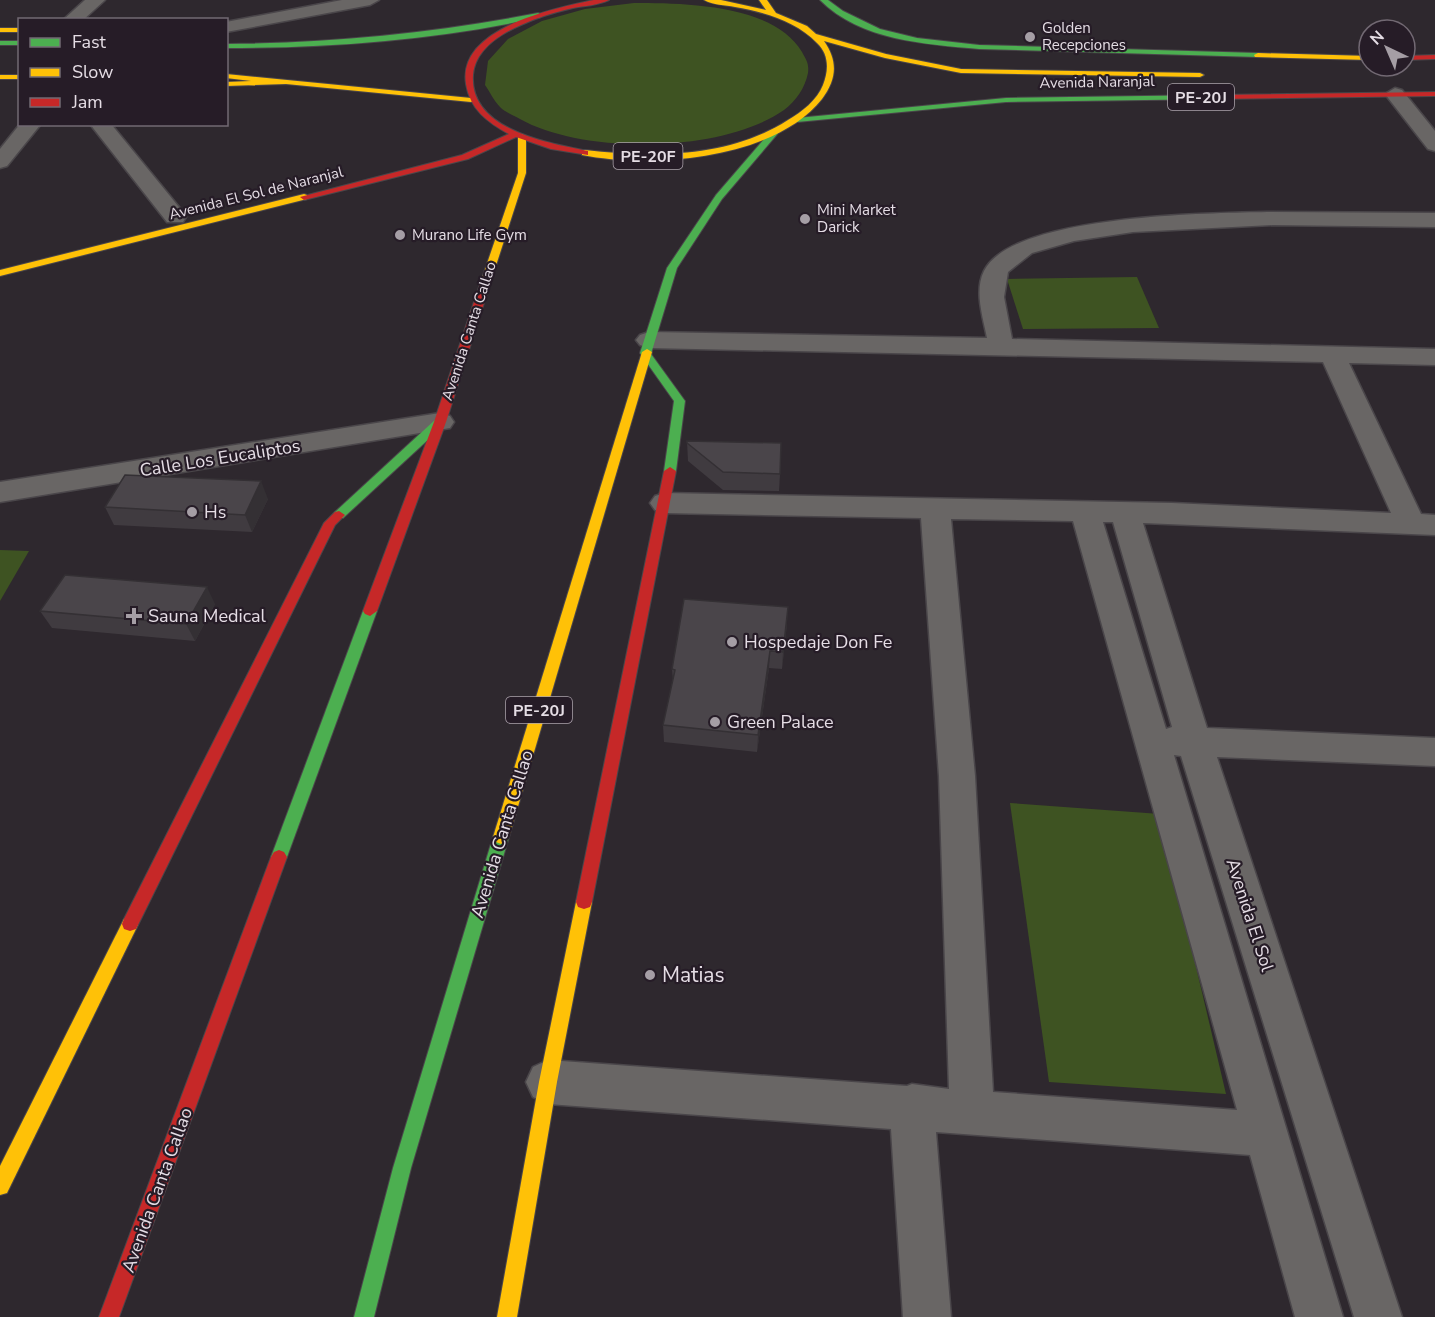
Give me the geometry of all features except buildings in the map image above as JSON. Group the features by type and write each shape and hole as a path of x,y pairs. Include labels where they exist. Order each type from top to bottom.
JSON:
{"main road":[{"path":"228,46 327,45 418,36 487,27 576,3 605,0"},
{"name":"Avenida Naranjal","path":"708,0 772,14 814,34 885,56 961,70 1218,75"},
{"path":"763,0 772,14"},
{"name":"Avenida Naranjal","path":"824,0 831,9 852,22 915,38 979,46 1357,58"},
{"path":"228,76 471,100 466,76 477,52 502,32 538,15"},
{"path":"814,34 852,22"},
{"path":"0,30 18,30"},
{"name":"PE-20F","path":"471,100 482,113 498,125 519,135 567,150 620,156 676,155 729,147 775,132 797,120 817,104 828,86 832,69 828,52 814,34"},
{"path":"0,43 18,43"},
{"path":"1417,58 1435,57"},
{"path":"0,63 18,64"},
{"path":"0,77 18,77"},
{"path":"228,84 299,82"},
{"name":"Avenida Naranjal","path":"797,120 1006,100 1435,94"},
{"path":"478,133 498,125"},
{"name":"Avenida Canta Callao","path":"364,1317 402,1168 672,268 693,230 734,176 775,132"},
{"name":"Avenida Canta Callao","path":"109,1317 440,422 522,173 519,135"},
{"name":"Avenida El Sol de Naranjal","path":"0,273 465,157 519,135"},
{"name":"Avenida El Sol de Naranjal","path":"23,252 175,217 448,146"},
{"path":"507,1317 548,1082 665,503 680,401 647,347"},
{"name":"Avenida Canta Callao","path":"0,1186 263,663 330,523 440,422"}],"street":[{"path":"74,18 96,0"},
{"path":"228,27 370,0"},
{"path":"1395,94 1435,145"},
{"path":"0,162 29,126"},
{"path":"102,126 175,217"},
{"path":"1001,346 992,293 997,270 1012,254 1052,240 1101,228 1159,221 1435,220"},
{"path":"647,347 1001,346 1435,357"},
{"path":"1333,356 1423,524"},
{"name":"Calle Los Eucaliptos","path":"0,492 440,422"},
{"path":"665,503 1125,512 1423,524"},
{"path":"935,509 957,776 972,1112"},
{"path":"1085,512 1319,1317"},
{"name":"Avenida El Sol","path":"1125,512 1194,741 1378,1317"},
{"path":"1152,741 1435,752"},
{"path":"548,1082 912,1106 1266,1134"},
{"path":"912,1106 927,1317"}],"green space":[{"path":"634,3 701,6 749,15 771,24 789,36 802,52 808,67 807,79 792,103 758,124 726,135 653,144 580,139 547,131 504,111 485,85 488,61 508,39 542,21 585,9"},
{"path":"1137,277 1159,328 1023,329 1007,279"},
{"path":"0,550 29,551 0,601"},
{"path":"1010,803 1160,814 1226,1094 1049,1082"}],"traffic: fast":[{"path":"824,0 858,23 897,36 938,43 979,47 1258,55"},
{"path":"228,46 305,45 383,39 461,29 538,15"},
{"path":"0,43 18,43"},
{"path":"797,120 1006,100 1217,97"},
{"path":"647,352 672,268 719,197 775,132"},
{"path":"645,353 680,401 670,471"},
{"path":"339,515 440,422"},
{"path":"279,857 370,611"},
{"path":"364,1317 402,1168 501,837"}],"traffic: slow":[{"path":"585,153 630,157 676,156 699,154 744,144 782,128 799,117 825,90 831,74 831,59 822,43 804,28 770,13 708,0"},
{"path":"763,0 773,14"},
{"path":"0,30 18,30"},
{"path":"816,36 885,56 961,71 1200,75"},
{"path":"1258,55 1357,58"},
{"path":"228,76 471,100"},
{"path":"0,77 18,77"},
{"path":"228,84 285,82"},
{"path":"485,284 522,173 522,137"},
{"path":"0,273 304,197"},
{"path":"501,837 647,352"},
{"path":"507,1317 548,1082 584,902"},
{"path":"0,1186 130,924"}],"traffic: jam":[{"path":"585,153 532,141 496,123 482,111 472,97 469,72 472,61 479,51 504,31 537,16 605,0"},
{"path":"1417,58 1435,57"},
{"path":"1217,97 1435,94"},
{"path":"304,197 465,157 516,134"},
{"path":"370,611 440,422 485,284"},
{"path":"584,902 670,471"},
{"path":"130,924 330,523 339,515"},
{"path":"109,1317 279,857"}],"place":[{"name":"Golden Recepciones","path":"1030,37"},
{"name":"Mini Market Darick","path":"805,219"},
{"name":"Murano Life Gym","path":"400,235"},
{"name":"Hs","path":"192,512"},
{"name":"Sauna Medical","path":"134,616"},
{"name":"Hospedaje Don Fe","path":"732,642"},
{"name":"Green Palace","path":"715,722"},
{"name":"Matias","path":"650,975"}]}
